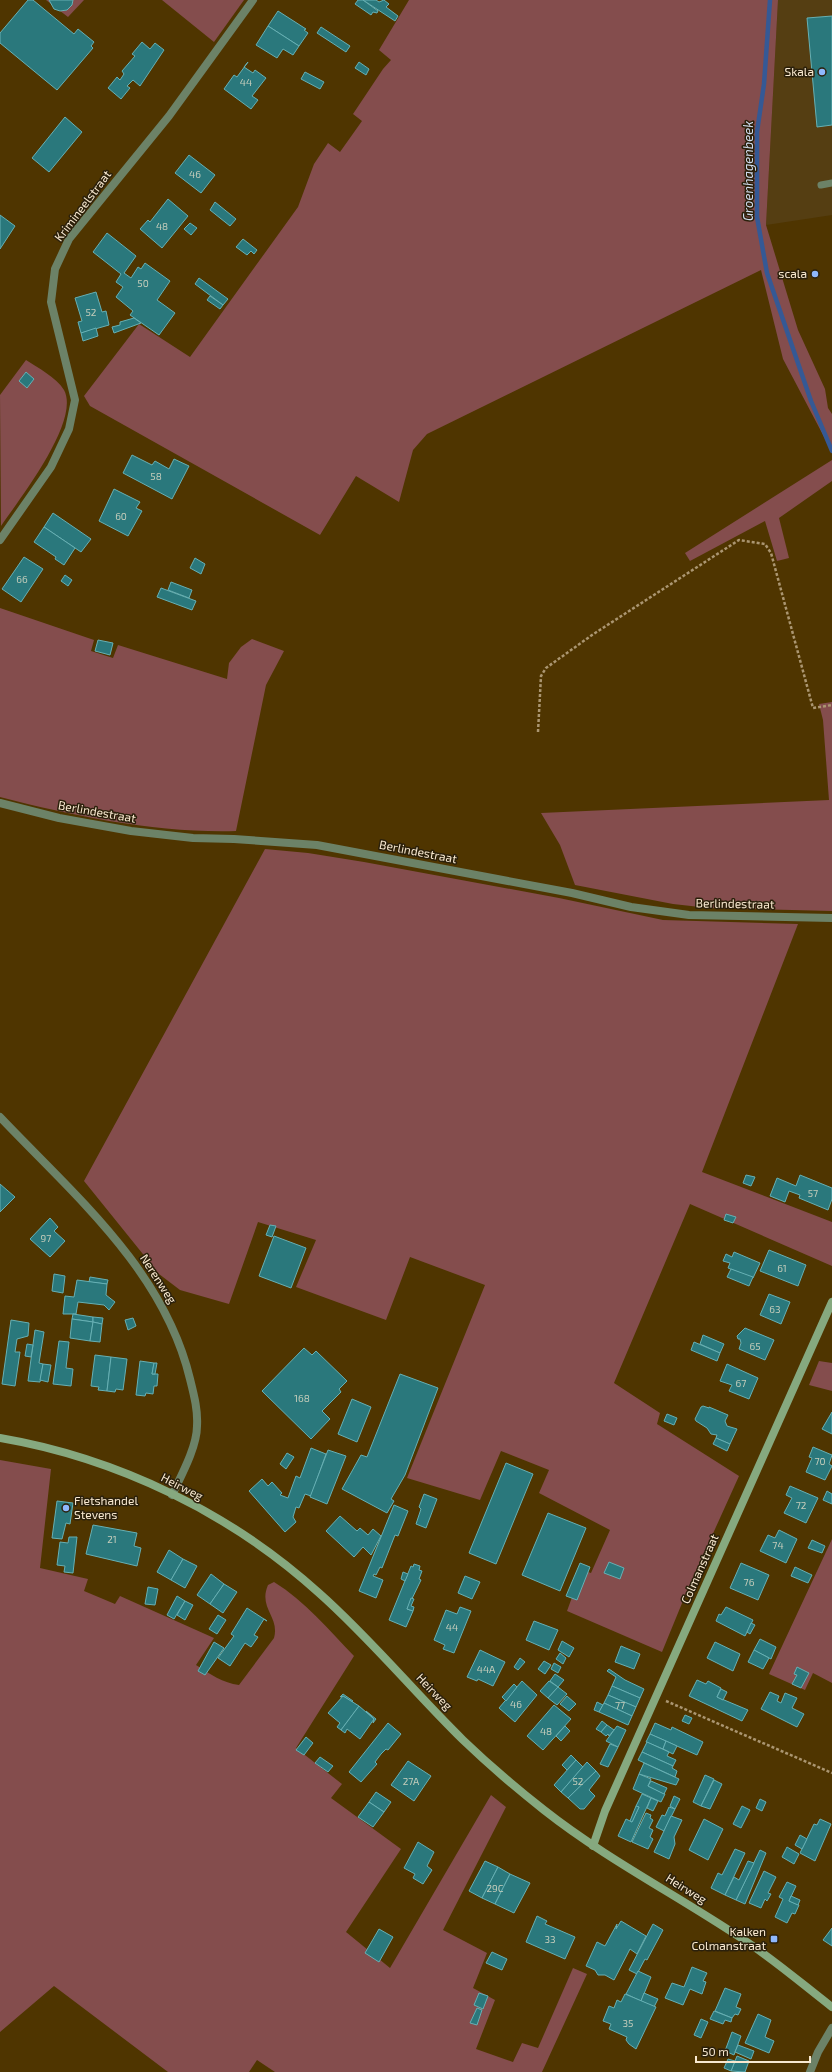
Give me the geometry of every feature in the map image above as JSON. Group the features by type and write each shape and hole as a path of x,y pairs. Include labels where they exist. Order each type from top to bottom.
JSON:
{"main road":[{"name":"Colmanstraat","path":"593,1846 605,1811 832,1302"},
{"name":"Heirweg","path":"0,1438 31,1443 79,1457 119,1471 172,1495 240,1532 286,1564 320,1593 478,1753 546,1811 593,1846 739,1936 832,2007"}],"street":[{"name":"Krimineelstraat","path":"0,540 51,466 69,429 75,400 51,302 54,269 69,239 170,116 253,0"},
{"name":"Berlindestraat","path":"0,803 60,818 131,831 193,838 234,839 317,845 572,893 631,907 689,915 832,918"},
{"name":"Nerenweg","path":"0,1117 100,1222 138,1266 165,1310 185,1358 197,1406 198,1428 190,1454 172,1495"},
{"path":"810,2072 818,2052 832,2028"}],"lane":[{"path":"821,185 832,183"}],"path":[{"path":"538,732 541,676 546,668 592,634 739,540 764,544 771,553 814,708 832,705"},
{"path":"656,1696 832,1773"}],"shaded area":[{"path":"46,0 84,0 68,17"},
{"path":"162,0 244,0 214,42"},
{"path":"409,0 778,0 766,225 798,330 825,389 828,408 832,414 832,452 783,359 761,270 427,434 413,450 399,502 356,476 320,535 90,406 84,396 139,324 190,357 298,207 314,164 328,143 340,152 362,121 353,114 383,69 391,60 379,50"},
{"path":"778,0 832,0 832,215 766,225"},
{"path":"26,360 61,385 64,390 67,404 64,421 56,440 33,480 1,526 0,395"},
{"path":"832,460 832,481 779,518 789,558 777,561 765,521 690,561 685,553"},
{"path":"0,608 94,640 91,651 113,658 118,645 227,679 229,663 241,647 252,639 284,651 266,685 236,831 176,829 117,822 59,811 0,797"},
{"path":"832,702 832,911 709,908 673,904 575,885 560,845 541,813 829,800 823,720 819,704"},
{"path":"265,849 308,853 364,862 559,898 663,920 798,924 702,1172 832,1222 832,1266 690,1204 614,1383 660,1413 657,1424 739,1476 687,1591 662,1652 567,1611 582,1570 591,1573 610,1530 539,1493 549,1470 501,1451 480,1500 407,1478 485,1285 410,1257 386,1320 296,1287 316,1240 258,1222 229,1304 180,1290 159,1274 84,1181"},
{"path":"819,1361 832,1363 832,1391 809,1385"},
{"path":"0,1460 51,1469 40,1568 88,1579 84,1591 115,1604 120,1596 214,1638 196,1665 212,1675 222,1680 239,1685 274,1638 274,1624 267,1606 266,1593 268,1585 274,1582 306,1607 354,1656 296,1748 342,1784 331,1798 401,1849 346,1932 390,1968 491,1795 506,1807 443,1930 487,1953 473,1988 495,2000 476,2049 513,2062 522,2043 538,2048 573,1968 587,1974 542,2072 275,2072 257,2060 249,2072 168,2072 54,1986 0,2032"},
{"path":"832,1539 832,1683 813,1673 805,1690 769,1674"}],"building":[{"path":"28,0 33,0 74,34 78,29 94,42 91,46 93,48 57,90 0,43 0,33"},
{"path":"49,0 73,0 72,5 67,10 60,11 54,9"},
{"path":"358,0 363,0 378,11 377,13 373,12 371,15 355,4"},
{"path":"363,0 376,0 379,2 384,0 389,4 386,7 398,16 395,21"},
{"path":"278,11 306,29 304,30 308,33 299,46 268,26"},
{"name":"Skala","path":"832,16 832,125 817,127 807,18"},
{"path":"268,26 299,46 293,55 283,49 277,58 256,45"},
{"path":"321,27 350,46 346,52 317,33"},
{"path":"142,42 150,49 155,43 164,50 140,86 133,80 127,86 130,88 121,99 108,88 117,77 120,80 124,74 122,71 135,56 132,54"},
{"path":"359,62 369,69 366,75 355,68"},
{"path":"244,67 253,73 255,70 266,78 252,96 258,100 251,109 224,89 234,75 237,77"},
{"path":"305,72 324,82 320,89 301,79"},
{"path":"65,117 82,132 49,172 32,158"},
{"path":"189,155 215,175 201,193 175,173"},
{"path":"168,199 188,216 162,248 140,229 148,220 150,222"},
{"path":"215,202 236,219 230,226 210,210"},
{"path":"0,215 15,226 0,249"},
{"path":"190,223 197,228 191,235 184,229"},
{"path":"107,233 136,256 124,273 131,278 138,267 141,269 145,263 170,281 157,300 175,313 159,335 130,315 133,311 116,297 123,287 116,282 121,274 93,252"},
{"path":"243,239 257,250 254,254 251,251 247,255 236,247"},
{"path":"199,278 228,299 223,305 195,284"},
{"path":"96,292 102,312 106,311 109,325 81,333 78,322 82,321 75,298"},
{"path":"210,296 223,305 220,309 207,300"},
{"path":"134,318 141,323 114,333 112,327 120,325 120,322"},
{"path":"96,328 98,336 83,341 81,333"},
{"path":"26,372 34,379 27,388 19,381"},
{"path":"132,455 152,465 155,461 169,469 174,459 189,466 172,499 123,473"},
{"path":"114,489 140,502 136,508 142,511 128,536 99,521"},
{"path":"53,513 91,539 81,552 44,527"},
{"path":"44,527 75,548 64,565 55,559 56,557 34,542"},
{"path":"24,557 43,569 21,602 2,589"},
{"path":"195,558 205,564 201,574 190,568"},
{"path":"65,575 72,580 68,586 61,581"},
{"path":"171,582 192,590 189,598 168,590"},
{"path":"161,588 196,601 192,610 157,597"},
{"path":"98,640 113,643 110,655 95,651"},
{"path":"746,1175 755,1177 751,1186 743,1183"},
{"path":"800,1175 832,1188 832,1199 828,1210 799,1198 800,1195 789,1191 785,1202 770,1196 777,1178 796,1186"},
{"path":"0,1184 15,1197 0,1212"},
{"path":"726,1214 736,1217 733,1223 724,1220"},
{"path":"50,1218 58,1227 54,1231 65,1241 50,1257 30,1239"},
{"path":"270,1225 276,1226 272,1237 266,1235"},
{"path":"274,1236 306,1248 291,1288 259,1276"},
{"path":"769,1250 806,1265 798,1286 760,1271"},
{"path":"734,1252 760,1263 753,1278 728,1268 730,1263 723,1261 726,1254 732,1257"},
{"path":"731,1269 753,1277 749,1286 727,1277"},
{"path":"54,1274 65,1276 63,1293 52,1291"},
{"path":"90,1277 108,1280 107,1284 89,1282"},
{"path":"77,1280 107,1284 106,1295 115,1302 109,1310 104,1305 78,1302 76,1314 63,1314 65,1296 74,1297"},
{"path":"769,1294 790,1302 781,1324 760,1315"},
{"path":"73,1314 93,1317 93,1322 72,1319"},
{"path":"93,1317 103,1318 102,1324 93,1322"},
{"path":"133,1318 136,1326 128,1330 125,1320"},
{"path":"72,1319 93,1322 90,1341 70,1338"},
{"path":"11,1320 29,1323 28,1336 17,1339 15,1352 20,1352 15,1386 2,1384"},
{"path":"93,1322 102,1324 100,1342 90,1341"},
{"path":"745,1328 774,1340 765,1360 739,1349 741,1343 737,1336"},
{"path":"35,1330 44,1332 39,1363 43,1364 40,1382 28,1381"},
{"path":"703,1335 724,1344 720,1353 700,1344"},
{"path":"59,1341 69,1342 66,1368 73,1369 71,1386 53,1384"},
{"path":"694,1342 720,1353 717,1361 691,1350"},
{"path":"27,1344 33,1345 31,1357 25,1356"},
{"path":"304,1348 312,1355 316,1351 347,1381 339,1389 341,1392 322,1411 330,1419 311,1439 262,1391"},
{"path":"95,1355 111,1357 107,1391 98,1390 99,1387 91,1386"},
{"path":"111,1357 127,1359 123,1390 116,1389 115,1392 107,1391"},
{"path":"140,1361 154,1363 152,1374 158,1374 157,1386 154,1386 153,1394 146,1393 145,1396 136,1395"},
{"path":"154,1363 157,1363 155,1374 152,1374"},
{"path":"43,1364 51,1365 48,1382 40,1380"},
{"path":"727,1364 758,1378 749,1399 729,1391 732,1385 720,1381"},
{"path":"400,1374 438,1388 405,1475 391,1499 394,1501 387,1513 342,1489 361,1455 367,1457"},
{"path":"352,1399 371,1407 357,1442 338,1434"},
{"path":"703,1406 728,1415 725,1421 727,1426 737,1429 730,1444 716,1438 717,1435 711,1434 707,1428 696,1421 695,1419"},
{"path":"832,1412 832,1434 822,1429"},
{"path":"667,1414 677,1418 674,1425 664,1421"},
{"path":"716,1438 730,1444 727,1451 713,1444"},
{"path":"813,1447 832,1455 829,1464 832,1466 825,1480 806,1472 812,1458 809,1457"},
{"path":"311,1448 326,1454 311,1496 305,1494 299,1508 296,1507 293,1517 296,1522 285,1532 249,1491 262,1479 268,1486 272,1482 282,1493 280,1495 288,1498 296,1476 300,1478"},
{"path":"328,1450 346,1456 327,1504 310,1497"},
{"path":"287,1453 294,1457 286,1469 280,1464"},
{"path":"506,1463 533,1474 496,1564 469,1553"},
{"path":"790,1486 818,1498 806,1523 784,1513 792,1498 786,1495"},
{"path":"827,1491 832,1494 832,1504 823,1500"},
{"path":"424,1494 437,1499 426,1528 416,1524 421,1509 419,1507"},
{"path":"57,1501 73,1503 70,1524 66,1523 62,1539 52,1538"},
{"path":"394,1505 408,1511 398,1536 395,1535 382,1568 380,1567 376,1575 374,1574 373,1576 383,1580 376,1598 359,1591"},
{"path":"548,1513 586,1528 560,1591 522,1575"},
{"path":"340,1516 357,1531 360,1528 368,1535 373,1529 381,1536 371,1555 363,1547 354,1557 326,1531"},
{"path":"93,1525 137,1533 134,1546 141,1548 137,1566 86,1554"},
{"path":"779,1530 797,1539 786,1563 760,1551 768,1535 775,1538"},
{"path":"69,1537 77,1537 73,1573 64,1572 65,1566 57,1565 60,1542 68,1543"},
{"path":"812,1540 825,1546 822,1553 808,1548"},
{"path":"169,1550 183,1559 171,1580 157,1572"},
{"path":"183,1559 197,1566 185,1588 171,1580"},
{"path":"609,1562 624,1568 620,1579 604,1573"},
{"path":"580,1563 590,1567 577,1600 566,1596"},
{"path":"741,1563 769,1575 758,1600 730,1588"},
{"path":"414,1564 420,1566 419,1570 422,1571 419,1579 421,1580 407,1609 413,1611 406,1627 389,1620 411,1566 413,1567"},
{"path":"795,1567 812,1575 808,1583 791,1576"},
{"path":"403,1572 408,1574 405,1581 401,1579"},
{"path":"211,1574 224,1584 210,1604 197,1595"},
{"path":"465,1576 480,1582 472,1599 458,1593"},
{"path":"224,1584 237,1592 223,1613 210,1604"},
{"path":"148,1587 158,1589 155,1605 145,1604"},
{"path":"177,1596 185,1601 174,1619 167,1615"},
{"path":"411,1598 414,1599 411,1606 414,1607 413,1611 407,1609"},
{"path":"185,1601 193,1605 185,1620 177,1615"},
{"path":"460,1607 471,1611 454,1653 443,1649 445,1645 434,1640 446,1610 457,1614"},
{"path":"726,1607 753,1620 745,1636 716,1621 719,1614 721,1615"},
{"path":"247,1608 264,1619 254,1635 258,1637 251,1647 245,1643 230,1666 218,1658 234,1636 231,1634"},
{"path":"218,1615 226,1620 217,1634 209,1629"},
{"path":"534,1621 558,1630 549,1650 526,1640"},
{"path":"751,1623 755,1625 750,1634 747,1632"},
{"path":"760,1639 776,1647 771,1659 754,1650"},
{"path":"562,1641 574,1648 569,1657 558,1650"},
{"path":"214,1642 224,1648 205,1675 198,1671"},
{"path":"715,1642 740,1654 733,1671 707,1658"},
{"path":"621,1646 640,1654 634,1669 615,1662"},
{"path":"480,1650 505,1662 493,1686 478,1679 477,1681 467,1677"},
{"path":"754,1650 769,1658 763,1669 748,1662"},
{"path":"560,1653 566,1658 563,1664 556,1659"},
{"path":"520,1658 525,1662 518,1670 514,1667"},
{"path":"544,1661 551,1665 545,1674 538,1669"},
{"path":"554,1663 561,1667 558,1673 551,1669"},
{"path":"797,1667 809,1673 801,1688 792,1684 797,1675 794,1674"},
{"path":"609,1669 625,1680 644,1689 640,1698 612,1686 616,1677 607,1671"},
{"path":"555,1674 564,1680 558,1687 550,1681"},
{"path":"697,1680 706,1684 708,1681 721,1688 717,1697 748,1710 742,1721 689,1696"},
{"path":"522,1681 537,1695 515,1722 499,1708"},
{"path":"549,1681 558,1687 548,1698 540,1691"},
{"path":"514,1684 517,1687 506,1701 502,1697"},
{"path":"612,1686 640,1698 636,1707 608,1695"},
{"path":"558,1687 567,1694 557,1705 548,1698"},
{"path":"721,1689 727,1692 723,1700 717,1697"},
{"path":"770,1692 779,1696 777,1701 781,1703 785,1693 797,1698 792,1708 804,1714 797,1727 761,1709"},
{"path":"343,1694 353,1701 352,1702 343,1696 340,1697"},
{"path":"608,1695 636,1707 632,1716 604,1703"},
{"path":"343,1696 359,1706 341,1730 337,1727 340,1723 328,1713"},
{"path":"567,1696 576,1704 569,1711 560,1704"},
{"path":"597,1702 603,1705 599,1712 594,1710"},
{"path":"604,1703 632,1716 628,1725 599,1712"},
{"path":"554,1705 571,1719 543,1750 527,1736"},
{"path":"359,1706 374,1719 360,1739 347,1729 345,1733 341,1730"},
{"path":"366,1711 376,1719 373,1723 374,1719"},
{"path":"685,1715 692,1718 689,1724 682,1721"},
{"path":"602,1721 607,1725 601,1732 596,1729"},
{"path":"388,1723 401,1734 388,1750 386,1749 381,1754 375,1762 377,1764 361,1782 349,1772"},
{"path":"655,1723 671,1730 672,1727 703,1742 697,1755 650,1734"},
{"path":"607,1725 614,1730 609,1736 608,1734 606,1736 601,1732"},
{"path":"565,1726 570,1731 561,1741 556,1736"},
{"path":"617,1726 626,1730 618,1747 606,1741"},
{"path":"650,1734 666,1741 663,1749 646,1742"},
{"path":"306,1737 313,1743 304,1755 296,1750"},
{"path":"666,1741 677,1746 673,1754 663,1749"},
{"path":"647,1742 669,1752 667,1756 676,1760 673,1766 642,1752"},
{"path":"610,1744 618,1747 608,1767 600,1764"},
{"path":"642,1752 673,1766 672,1768 677,1771 675,1777 638,1760"},
{"path":"571,1755 576,1760 567,1770 562,1765"},
{"path":"320,1757 333,1766 328,1772 315,1763"},
{"path":"576,1760 583,1767 561,1792 554,1785"},
{"path":"408,1761 431,1776 414,1801 391,1785"},
{"path":"587,1762 596,1771 568,1798 561,1792"},
{"path":"644,1763 679,1779 676,1785 639,1774"},
{"path":"596,1771 600,1776 589,1790 595,1796 584,1809 580,1809 568,1798"},
{"path":"639,1774 651,1779 648,1786 665,1794 661,1802 633,1789"},
{"path":"705,1775 714,1779 701,1806 693,1802"},
{"path":"714,1780 722,1784 710,1809 701,1806"},
{"path":"651,1781 667,1788 664,1794 648,1786"},
{"path":"376,1792 391,1802 384,1812 369,1802"},
{"path":"642,1794 651,1798 631,1842 618,1836 626,1819 632,1822 639,1807 636,1806"},
{"path":"674,1796 680,1799 675,1809 670,1806"},
{"path":"651,1798 658,1801 653,1811 647,1808"},
{"path":"760,1799 766,1802 762,1811 756,1808"},
{"path":"369,1802 384,1812 373,1827 358,1817"},
{"path":"636,1806 639,1807 632,1822 630,1821"},
{"path":"742,1806 750,1810 741,1828 733,1824"},
{"path":"669,1807 675,1809 664,1831 656,1827 662,1815 665,1816"},
{"path":"646,1813 651,1815 650,1818 653,1820 649,1828 653,1830 650,1837 653,1839 648,1849 632,1842"},
{"path":"671,1816 682,1820 674,1837 675,1844 669,1859 654,1852"},
{"path":"704,1819 723,1829 708,1860 689,1850"},
{"path":"820,1819 831,1824 815,1861 800,1853 814,1824 817,1825"},
{"path":"800,1835 807,1839 802,1849 795,1845"},
{"path":"418,1842 434,1852 427,1866 432,1870 423,1884 413,1878 415,1874 404,1868"},
{"path":"787,1847 799,1854 794,1864 782,1857"},
{"path":"735,1849 745,1853 725,1895 711,1888 718,1873 722,1875"},
{"path":"760,1850 766,1853 745,1904 736,1900"},
{"path":"485,1861 498,1867 482,1898 469,1891"},
{"path":"748,1861 754,1863 736,1900 725,1895 734,1877 739,1880"},
{"path":"498,1867 510,1874 495,1904 482,1898"},
{"path":"764,1871 776,1877 768,1893 771,1894 767,1901 765,1899 761,1908 749,1903"},
{"path":"510,1874 530,1883 514,1913 495,1904"},
{"path":"787,1882 796,1886 789,1901 799,1905 795,1914 792,1913 787,1923 775,1917 783,1899 779,1897"},
{"path":"791,1896 800,1900 798,1905 789,1901"},
{"path":"537,1916 547,1921 545,1924 575,1937 565,1959 526,1942"},
{"path":"621,1921 646,1936 637,1954 630,1949 614,1980 605,1975 598,1975 595,1970 586,1966 597,1942 605,1946 617,1924 616,1929"},
{"path":"653,1924 663,1930 647,1960 645,1959 637,1974 629,1970"},
{"path":"832,1928 832,1946 823,1940"},
{"path":"379,1929 393,1937 379,1962 365,1953"},
{"path":"492,1952 507,1959 502,1970 486,1963"},
{"path":"692,1967 707,1973 703,1981 706,1982 702,1994 690,1989 683,2005 665,1998 672,1983 684,1987"},
{"path":"638,1971 651,1977 641,2001 626,1994"},
{"path":"725,1988 741,1994 736,2007 741,2009 738,2015 735,2014 732,2018 715,2011"},
{"path":"479,1993 488,1996 483,2009 474,2005"},
{"path":"644,1993 658,1999 654,2007 641,2001"},
{"path":"625,1994 656,2007 636,2049 626,2040 627,2037 609,2029 611,2024 603,2021 609,2006 614,2008 617,2000 621,2002"},
{"path":"477,2008 482,2010 477,2025 470,2023"},
{"path":"714,2011 732,2018 731,2022 725,2020 723,2024 710,2019"},
{"path":"758,2014 771,2020 765,2037 774,2041 769,2053 745,2043"},
{"path":"701,2019 708,2022 701,2038 694,2035"},
{"path":"732,2032 741,2036 734,2055 725,2051"},
{"path":"738,2045 754,2051 751,2059 735,2052"},
{"path":"737,2056 749,2061 745,2072 731,2071"},
{"path":"728,2059 735,2061 731,2071 724,2068"}],"waterway":[{"name":"Groenhagenbeek","path":"770,0 764,84 757,132 757,217 767,273 811,401 832,451"}],"place":[{"name":"Skala","path":"822,72"},
{"name":"scala","path":"815,274"},
{"name":"Fietshandel Stevens","path":"66,1508"},
{"name":"Kalken Colmanstraat","path":"774,1939"}]}
